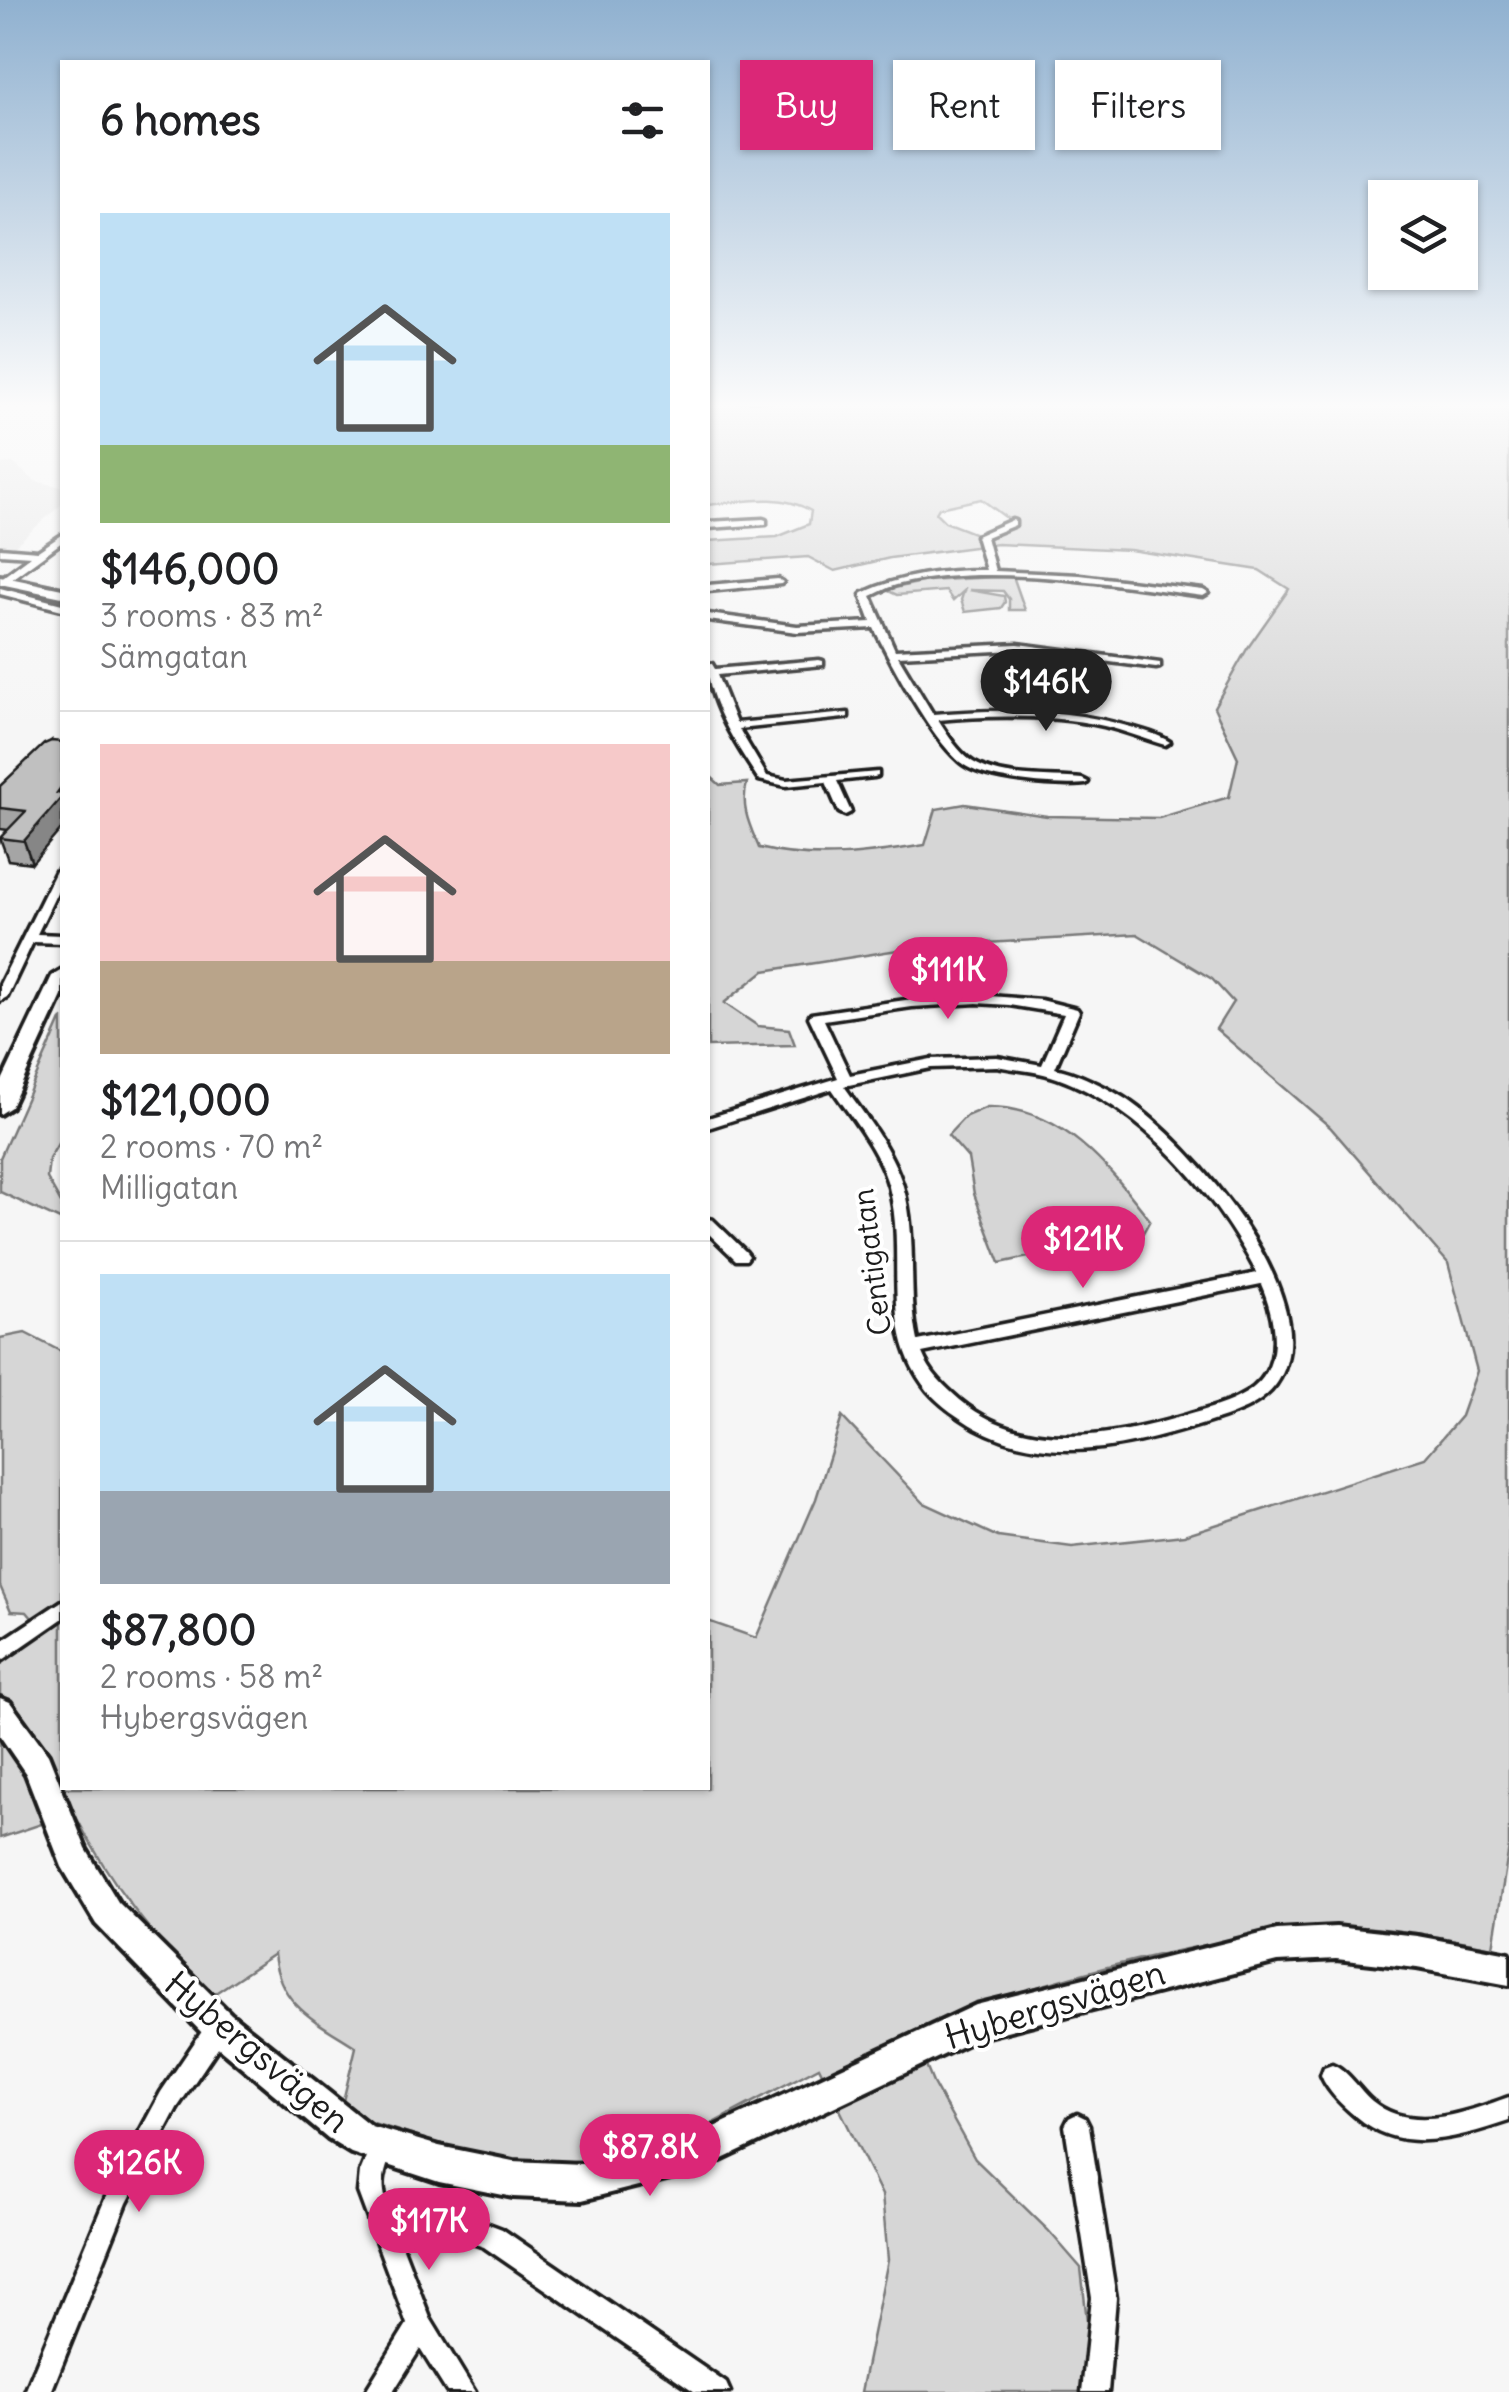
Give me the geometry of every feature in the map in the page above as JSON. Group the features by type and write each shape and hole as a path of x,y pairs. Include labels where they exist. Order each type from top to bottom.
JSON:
{"street":[{"path":"710,525 763,522"},
{"path":"991,572 980,536 1012,523"},
{"path":"1,584 60,539"},
{"path":"0,550 40,554"},
{"path":"1082,782 972,766 954,754 893,653 866,598 876,589 942,575 991,572 1203,593"},
{"path":"710,588 778,582"},
{"path":"1,584 60,594"},
{"path":"1,584 60,606"},
{"path":"710,617 797,630 878,625"},
{"path":"893,653 1018,647 1156,665"},
{"path":"710,669 819,662"},
{"path":"710,672 732,727 763,778 778,783 874,774"},
{"path":"930,717 1052,714 1094,720 1165,742"},
{"path":"732,727 844,716"},
{"path":"830,778 845,812"},
{"path":"0,996 60,875"},
{"path":"28,938 60,939"},
{"path":"0,1107 60,980"},
{"name":"Centigatan","path":"710,1122 840,1080 953,1060 990,1060 1048,1068 1097,1087 1156,1130 1221,1202 1265,1276 1279,1309 1284,1342 1276,1372 1261,1390 1231,1408 1124,1440 1061,1445 1008,1435 952,1404 918,1367 904,1317 902,1229 896,1187 840,1080 816,1017 943,1001 1026,1002 1072,1012 1048,1068"},
{"path":"710,1226 741,1256"},
{"path":"910,1348 1265,1276"},
{"path":"0,1653 60,1610"},
{"name":"Hybergsvägen","path":"0,1712 36,1764 58,1810 73,1856 107,1914 219,2026 340,2127 381,2148 513,2179 582,2182 698,2153 976,2022 1277,1946 1336,1943 1418,1952 1509,1969"},
{"path":"38,2392 118,2194 169,2100 219,2026"},
{"path":"1332,2075 1350,2100 1390,2128 1408,2131 1457,2127 1509,2109"},
{"path":"1077,2126 1104,2298 1095,2392"},
{"path":"381,2148 370,2192 420,2326 462,2392"},
{"path":"385,2232 405,2225 442,2224 470,2227 494,2238 717,2392"},
{"path":"378,2392 420,2326"}],"shaded area":[{"path":"0,514 51,514 12,548 0,547"},
{"path":"811,514 937,514 945,522 981,536 1016,525 1001,514 1509,514 1509,1847 1493,1947 1368,1928 1283,1931 1097,1970 985,2004 912,2032 933,2083 975,2159 1081,2268 1095,2392 861,2392 888,2260 882,2195 819,2067 694,2133 605,2158 526,2166 478,2156 370,2122 343,2101 356,2047 314,2020 292,1999 277,1972 274,1954 211,1996 135,1910 74,1813 0,1838 0,1659 42,1630 27,1612 11,1611 0,1586 0,1338 25,1333 60,1351 60,1790 710,1790 710,1622 756,1638 816,1499 842,1417 924,1503 998,1537 1072,1547 1184,1535 1425,1458 1461,1416 1477,1371 1448,1263 1330,1127 1216,1029 1233,1002 1212,979 1137,934 917,947 764,971 724,1003 758,1026 789,1029 795,1045 710,1047 710,776 720,785 747,783 745,808 759,848 821,856 925,845 936,809 965,804 1047,816 1159,818 1229,797 1238,758 1214,707 1247,649 1289,589 1259,570 1130,550 997,544 890,558 835,571 808,557 710,564 710,541 777,537 809,524"},
{"path":"1013,576 1025,610 1009,610 1009,599 1003,591 969,590 1004,596 1005,602 1001,608 965,612 961,600 964,591 953,601 946,591 897,595 886,590 927,581"},
{"path":"60,1023 60,1140 49,1159 47,1178 60,1201 60,1220 0,1192 0,1158"},
{"path":"987,1107 1014,1109 1038,1117 1080,1143 1117,1179 1150,1220 1139,1240 1090,1244 1000,1263 974,1194 968,1158 948,1135 966,1116"}],"building":[{"path":"60,742 60,799 24,841 0,838 26,811 0,808 0,786 44,744"}]}
